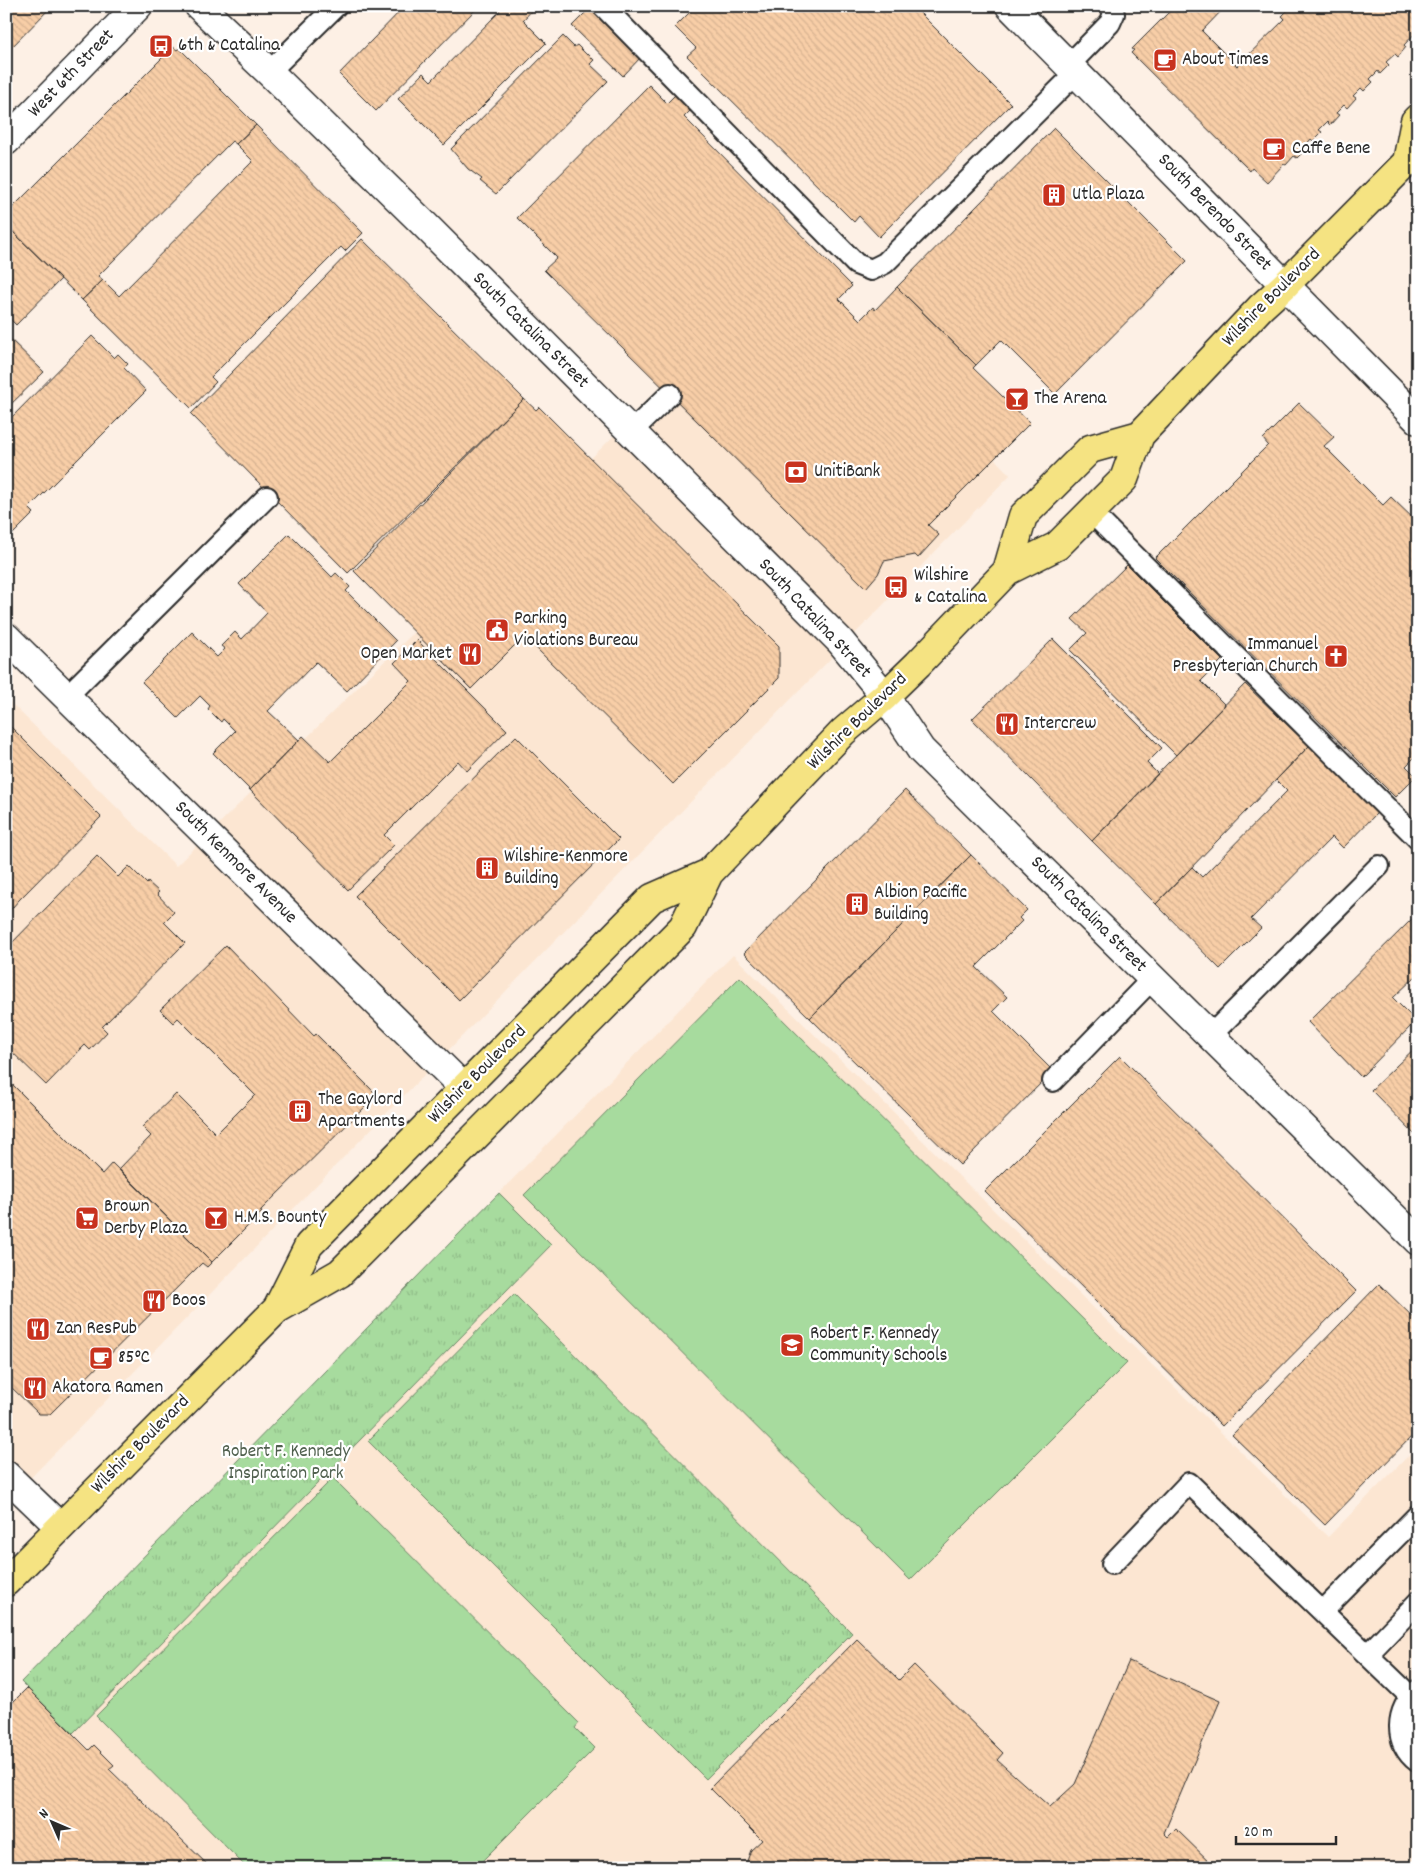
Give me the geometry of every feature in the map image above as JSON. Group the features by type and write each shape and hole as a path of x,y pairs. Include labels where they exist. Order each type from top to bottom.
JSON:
{"main road":[{"name":"Wilshire Boulevard","path":"6,1582 277,1309 340,1274 683,927 709,873 843,732 885,696 1007,571 1056,546 1124,479 1140,435 1261,307 1412,160 1415,121 1418,118"},
{"name":"Wilshire Boulevard","path":"1007,571 1023,516 1090,449 1140,435"},
{"name":"Wilshire Boulevard","path":"277,1309 310,1245 652,898 709,873"}],"street":[{"name":"West 6th Street","path":"6,141 138,6"},
{"name":"South Catalina Street","path":"199,6 269,72 840,641 885,696 921,750 1418,1241"},
{"name":"South Berendo Street","path":"1010,6 1418,420"},
{"name":"South Kenmore Avenue","path":"6,637 464,1088"},
{"path":"6,1475 60,1527"}],"lane":[{"path":"269,72 336,6"},
{"path":"603,6 856,264 871,270 885,263 1072,69 1110,23 1114,14 1111,6"},
{"path":"631,432 670,394"},
{"path":"67,696 267,497"},
{"path":"1091,512 1418,839"},
{"path":"1211,1036 1379,866"},
{"path":"1053,1081 1153,978"},
{"path":"1112,1564 1189,1483 1368,1654 1414,1693 1403,1708 1400,1736 1406,1750 1418,1762"},
{"path":"1323,1611 1418,1515"},
{"path":"1368,1654 1418,1602"}],"shaded area":[{"path":"798,255 1010,475 6,1503 6,698 176,866"},
{"name":"Robert F. Kennedy Community Schools","path":"733,955 1328,1537 1418,1446 1418,1868 212,1868 73,1733 551,1245 499,1193"}],"green space":[{"path":"740,977 1127,1363 910,1580 524,1195"},
{"name":"Robert F. Kennedy Inspiration Park","path":"499,1193 551,1245 73,1733 21,1682"},
{"path":"514,1294 852,1633 706,1779 368,1441"},
{"path":"333,1478 579,1723 575,1728 595,1748 475,1868 247,1868 96,1716"}],"building":[{"path":"6,6 52,6 6,53"},
{"path":"405,6 479,6 376,111 339,74"},
{"path":"496,6 536,6 523,20 546,43 444,145 398,99 423,73 431,81 500,11"},
{"path":"592,6 642,56 623,76 572,26"},
{"path":"696,6 913,6 1011,104 879,237 859,216 854,222 687,56 696,48 675,27"},
{"path":"1175,6 1226,6 1202,31 1237,66 1285,19 1282,16 1292,6 1415,6 1418,9 1418,30 1404,45 1406,47 1398,57 1395,54 1386,62 1389,65 1380,74 1378,71 1370,79 1373,82 1364,91 1361,88 1353,96 1356,98 1347,108 1344,105 1336,113 1339,115 1330,125 1327,122 1319,130 1322,132 1313,141 1311,139 1304,147 1306,149 1297,158 1294,156 1286,165 1284,164 1267,182 1252,168 1250,171 1131,53 1134,50 1132,49"},
{"path":"563,36 574,47 577,45 594,60 590,64 608,81 496,194 480,181 482,179 468,169 451,149"},
{"path":"173,47 177,50 179,48 256,125 236,144 232,141 98,276 103,280 82,300 6,225 6,214"},
{"path":"649,85 667,103 675,95 691,110 684,117 852,286 839,299 860,320 873,307 875,310 897,287 976,365 973,368 1030,423 928,525 939,535 918,558 915,555 884,561 878,574 866,588 544,270 557,258 517,218"},
{"path":"256,125 363,233 345,251 341,247 211,377 216,382 191,408 82,300 103,280 119,296 253,161 236,144"},
{"name":"Utla Plaza","path":"1054,128 1187,261 1055,394 1001,340 976,365 897,287"},
{"path":"6,225 61,279 16,325 6,315 6,233 10,229"},
{"path":"362,239 524,399 348,573 191,414"},
{"path":"6,335 44,372 6,409"},
{"path":"92,336 114,358 118,354 128,364 124,368 146,391 29,508 34,513 6,541 6,423"},
{"path":"524,399 536,410 539,407 779,646 779,678 673,784 524,636 471,689 354,571"},
{"name":"Immanuel Presbyterian Church","path":"1299,403 1334,437 1324,446 1383,505 1391,497 1418,523 1418,754 1406,766 1416,776 1395,797 1155,558 1268,445 1263,439"},
{"path":"289,534 332,577 336,573 350,587 346,591 396,641 347,691 316,662 268,711 299,740 250,790 213,753 235,731 223,719 221,722 208,709 210,706 200,696 178,718 142,682 192,632 217,657 225,649 221,646 235,632 242,639 267,613 239,584"},
{"path":"1127,565 1222,660 1201,681 1225,705 1176,755 1070,650 1087,633 1072,619"},
{"path":"1053,639 1162,748 1147,763 1158,774 1092,841 972,719"},
{"path":"417,640 507,730 467,771 458,761 384,835 394,845 348,890 250,790 303,736 330,762 411,681 394,663"},
{"path":"1245,684 1309,746 1156,904 1092,841"},
{"path":"6,722 101,817 6,915"},
{"name":"Wilshire-Kenmore Building","path":"516,736 619,839 459,1000 355,896"},
{"path":"1309,746 1377,813 1343,848 1332,837 1251,919 1261,928 1220,969 1156,904 1192,867 1202,877 1287,791 1276,780"},
{"name":"Albion Pacific Building","path":"905,790 971,855 810,1018 744,953"},
{"path":"971,855 1027,910 1019,918 1022,921 976,967 1007,997 993,1011 1053,1071 960,1165 810,1018"},
{"path":"97,856 118,877 129,866 147,884 148,882 159,892 157,894 174,912 164,922 185,943 102,1027 107,1032 90,1050 85,1045 46,1085 6,1046 6,949"},
{"path":"1415,916 1418,919 1418,978 1416,976 1393,998 1416,1021 1361,1077 1308,1022"},
{"name":"The Gaylord Apartments","path":"226,945 314,1036 316,1034 377,1095 260,1211 262,1212 212,1262 119,1169 151,1136 142,1127 176,1094 216,1134 255,1095 178,1018 173,1023 160,1010"},
{"path":"1418,1045 1418,1138 1371,1090"},
{"path":"1120,1056 1356,1291 1222,1426 985,1191"},
{"name":"Brown Derby Plaza","path":"6,1075 10,1078 8,1080 102,1174 112,1163 212,1262 207,1267 202,1263 50,1414 39,1414 10,1386 6,1389"},
{"path":"1379,1284 1418,1322 1418,1430 1325,1525 1232,1435"},
{"path":"857,1639 899,1680 914,1665 1003,1753 997,1760 1050,1807 1075,1784 1129,1661 1220,1701 1164,1833 1168,1837 1176,1829 1216,1868 746,1868 751,1850 762,1840 710,1788"},
{"path":"27,1688 89,1750 94,1745 114,1765 109,1769 211,1868 6,1868 6,1709"}],"place":[{"name":"6th & Catalina","path":"161,46"},
{"name":"About Times","path":"1165,60"},
{"name":"Caffe Bene","path":"1274,149"},
{"name":"Utla Plaza","path":"1054,195"},
{"name":"The Arena","path":"1017,399"},
{"name":"UnitiBank","path":"796,472"},
{"name":"Wilshire & Catalina","path":"896,587"},
{"name":"Parking Violations Bureau","path":"497,630"},
{"name":"Open Market","path":"470,654"},
{"name":"Immanuel Presbyterian Church","path":"1336,656"},
{"name":"Intercrew","path":"1007,724"},
{"name":"Wilshire-Kenmore Building","path":"487,868"},
{"name":"Albion Pacific Building","path":"857,904"},
{"name":"The Gaylord Apartments","path":"300,1111"},
{"name":"Brown Derby Plaza","path":"87,1218"},
{"name":"H.M.S. Bounty","path":"216,1218"},
{"name":"Boos","path":"154,1301"},
{"name":"Zan ResPub","path":"38,1329"},
{"name":"Robert F. Kennedy Community Schools","path":"792,1345"},
{"name":"85°C","path":"101,1358"},
{"name":"Akatora Ramen","path":"35,1388"}]}
